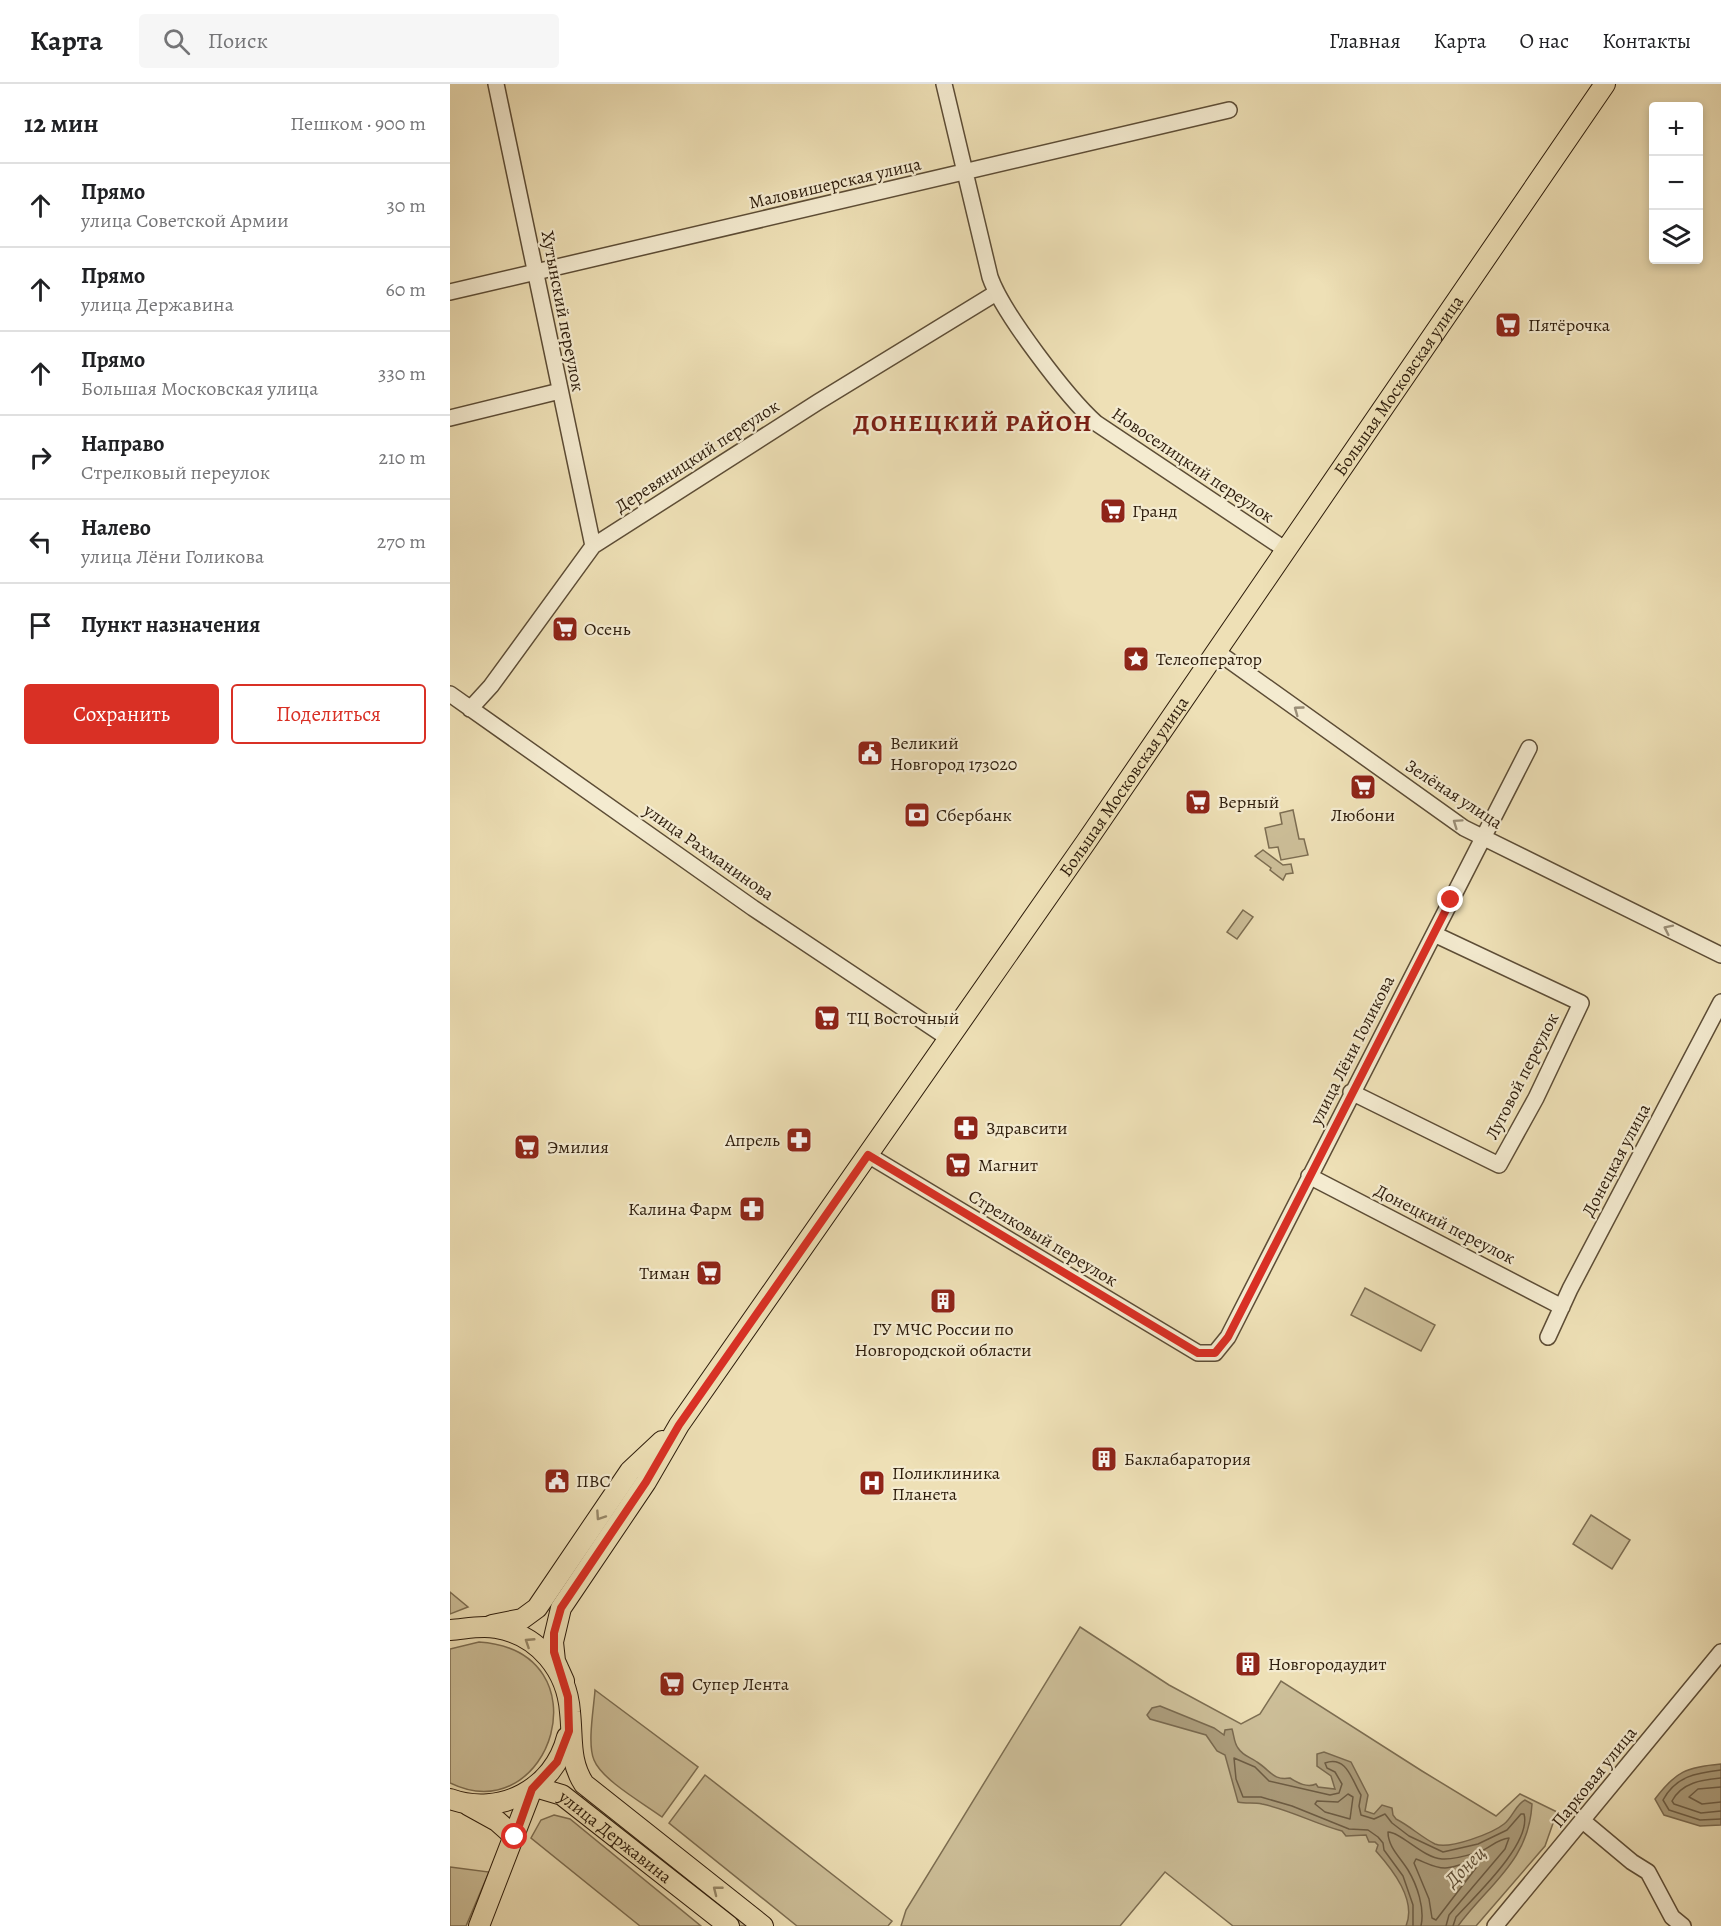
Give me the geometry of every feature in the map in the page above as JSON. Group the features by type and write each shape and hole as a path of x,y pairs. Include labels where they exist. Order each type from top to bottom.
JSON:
{"main road":[{"name":"Большая Московская улица","path":"564,1682 555,1661 553,1642 561,1608 646,1482 679,1425 1286,550 1605,84"},
{"name":"Большая Московская улица","path":"460,1630 522,1619 537,1608 630,1471 679,1425"},
{"name":"улица Державина","path":"460,1630 496,1628 529,1641 549,1659 564,1682 570,1714 572,1760 584,1784 763,1926"},
{"name":"улица Державина","path":"455,1803 496,1804 533,1788 547,1776 561,1755 569,1731 570,1714"},
{"name":"улица Державина","path":"533,1788 561,1794 729,1926"},
{"path":"479,1926 533,1788"},
{"path":"455,1803 497,1821 515,1837"}],"street":[{"name":"Хутынский переулок","path":"496,84 593,546"},
{"path":"944,84 964,173 996,293"},
{"name":"Маловишерская улица","path":"450,292 1229,110"},
{"name":"Новоселицкий переулок","path":"996,293 1072,398 1096,423 1286,550"},
{"name":"Деревяницкий переулок","path":"470,709 490,686 593,546 818,402 996,293"},
{"path":"450,418 560,392"},
{"name":"Зелёная улица","path":"1216,651 1483,839 1721,955"},
{"name":"улица Рахманинова","path":"450,694 753,908 948,1038"},
{"name":"улица Лёни Голикова","path":"1198,1353 1215,1353 1224,1344 1529,748"},
{"name":"Луговой переулок","path":"1351,1092 1498,1165 1536,1098 1581,1003 1434,934"},
{"name":"Донецкая улица","path":"1548,1337 1721,1002"},
{"name":"Стрелковый переулок","path":"868,1155 1198,1353"},
{"name":"Донецкий переулок","path":"1309,1176 1562,1307"},
{"name":"Парковая улица","path":"1495,1926 1721,1652"},
{"path":"1583,1821 1632,1862 1648,1872 1672,1917 1683,1926"}],"shaded area":[{"path":"1293,810 1299,839 1304,839 1308,855 1281,860 1278,847 1269,848 1265,828 1282,824 1280,813"},
{"path":"1263,850 1283,865 1291,864 1293,873 1286,874 1283,880 1255,856"},
{"path":"1243,910 1253,917 1237,939 1227,932"},
{"path":"1365,1288 1435,1325 1421,1351 1351,1315"},
{"path":"1591,1515 1630,1540 1612,1569 1573,1544"},
{"path":"450,1592 468,1607 450,1614"},
{"path":"1080,1627 1169,1685 1241,1724 1260,1714 1281,1681 1496,1816 1520,1794 1557,1812 1545,1846 1476,1926 1233,1926 1165,1872 1120,1926 901,1926 906,1910"},
{"path":"479,1642 519,1653 543,1675 553,1703 551,1734 538,1762 515,1783 486,1791 450,1783 450,1649"},
{"path":"595,1690 698,1767 662,1817 614,1783 598,1768 592,1753 591,1735"},
{"path":"705,1775 892,1921 888,1926 797,1926 669,1823"},
{"path":"585,1793 753,1926 739,1926 580,1800"},
{"path":"554,1815 570,1819 701,1926 640,1926 531,1838 541,1820"},
{"path":"450,1867 489,1872 466,1926 450,1926"}],"water":[{"name":"Донец","path":"1160,1706 1214,1728 1224,1735 1225,1730 1232,1729 1240,1751 1280,1778 1290,1778 1306,1785 1316,1784 1318,1787 1335,1789 1331,1776 1317,1766 1317,1754 1324,1752 1351,1762 1368,1795 1365,1811 1374,1814 1382,1805 1392,1808 1396,1819 1435,1844 1460,1843 1491,1832 1504,1824 1519,1804 1525,1800 1532,1804 1524,1841 1506,1871 1458,1926 1406,1926 1409,1916 1406,1896 1389,1867 1376,1851 1378,1845 1375,1842 1369,1842 1366,1835 1346,1836 1342,1831 1273,1807 1259,1803 1238,1802 1225,1755 1217,1751 1206,1735 1150,1719 1147,1715 1152,1708"},
{"path":"1721,1764 1721,1825 1700,1826 1664,1815 1655,1799 1669,1782 1691,1769"}],"place":[{"name":"Пятёрочка","path":"1508,325"},
{"name":"Гранд","path":"1113,511"},
{"name":"Осень","path":"565,629"},
{"name":"Телеоператор","path":"1136,659"},
{"name":"Великий Новгород 173020","path":"870,753"},
{"name":"Любони","path":"1363,787"},
{"name":"Верный","path":"1198,802"},
{"name":"Сбербанк","path":"917,815"},
{"name":"ТЦ Восточный","path":"827,1018"},
{"name":"Здравсити","path":"966,1128"},
{"name":"Апрель","path":"799,1140"},
{"name":"Эмилия","path":"527,1147"},
{"name":"Магнит","path":"958,1165"},
{"name":"Калина Фарм","path":"752,1209"},
{"name":"Тиман","path":"709,1273"},
{"name":"ГУ МЧС России по Новгородской области","path":"943,1301"},
{"name":"Баклабаратория","path":"1104,1459"},
{"name":"ПВС","path":"557,1481"},
{"name":"Поликлиника Планета","path":"872,1483"},
{"name":"Новгородаудит","path":"1248,1664"},
{"name":"Супер Лента","path":"672,1684"}],"district":[{"name":"ДОНЕЦКИЙ РАЙОН","path":"973,423"}],"route":[{"path":"515,1837 532,1789 547,1776 557,1762 565,1747 569,1731 568,1697 555,1661 553,1642 561,1608 646,1482 679,1425 868,1155 1198,1353 1215,1353 1220,1350 1228,1337 1360,1074 1451,900"}]}
